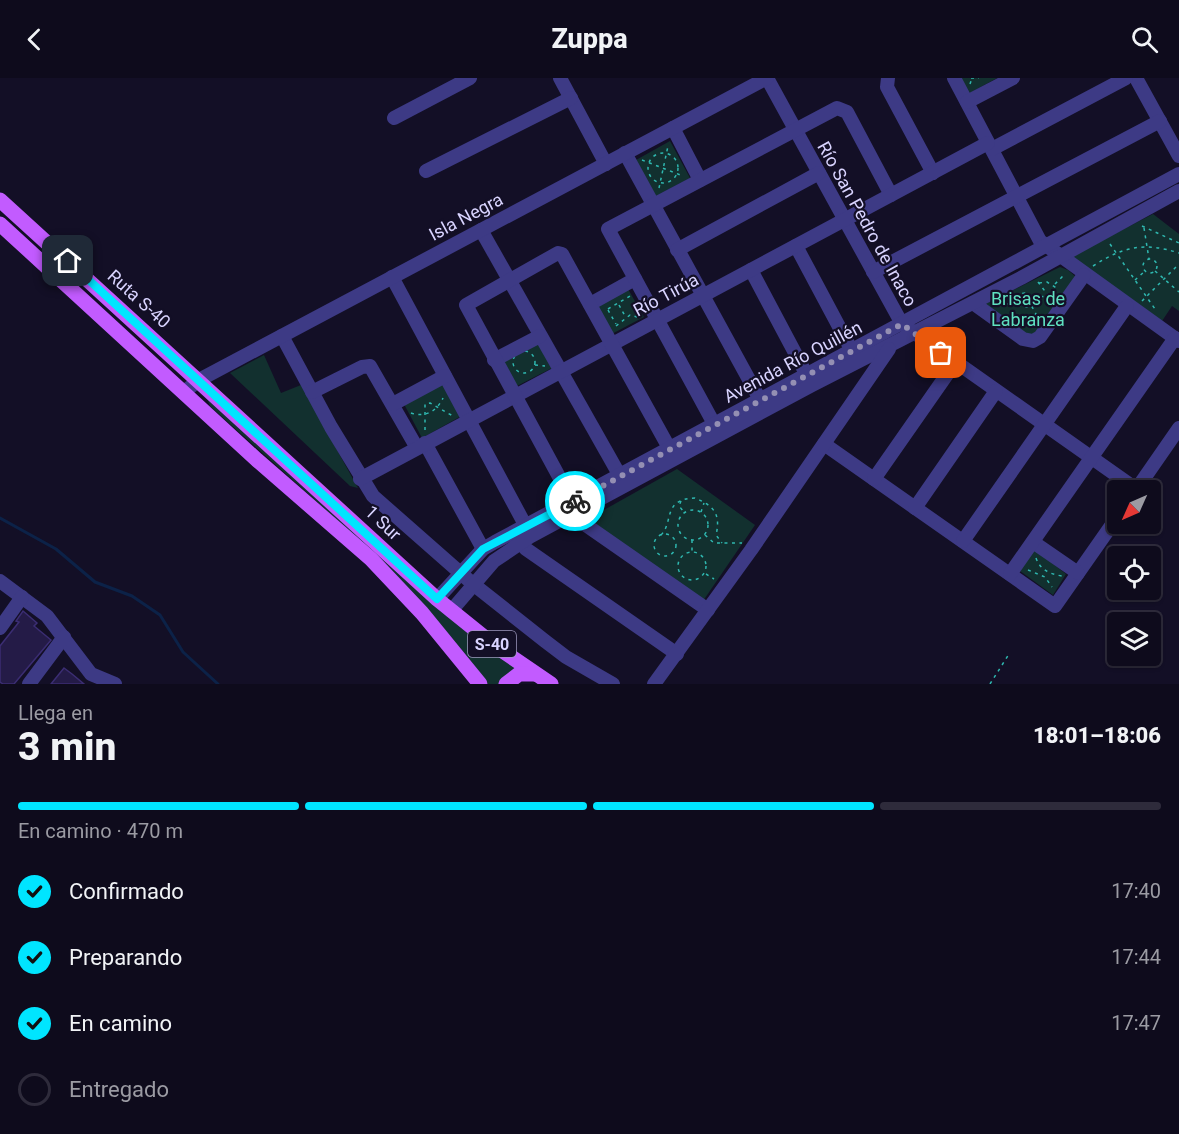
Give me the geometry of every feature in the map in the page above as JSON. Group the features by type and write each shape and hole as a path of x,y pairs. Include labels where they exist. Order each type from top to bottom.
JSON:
{"main road":[{"name":"Ruta S-40","path":"0,200 199,380"},
{"name":"S-40","path":"0,224 257,460 371,560 422,613 480,684"},
{"name":"1 Sur","path":"199,380 437,599 551,684"},
{"path":"506,684 519,674 535,674"}],"street":[{"path":"394,118 470,78"},
{"path":"560,78 606,164"},
{"name":"Isla Negra","path":"184,392 199,380 767,78"},
{"name":"Río San Pedro de Inaco","path":"767,78 902,324 1122,480"},
{"path":"888,78 887,87 933,173"},
{"path":"954,78 1016,196 1046,246 1177,340 1010,574"},
{"path":"967,102 1013,78"},
{"name":"Río Tirúa","path":"360,479 933,173 1126,78"},
{"path":"1136,78 1179,156"},
{"path":"426,171 571,98"},
{"path":"717,430 608,229 837,108 845,110 891,195"},
{"path":"873,272 1160,122"},
{"path":"672,128 699,181"},
{"path":"625,153 763,406"},
{"path":"677,249 819,173"},
{"name":"Avenida Río Quillén","path":"437,599 483,549 522,535 763,406 810,380 852,351 1179,174"},
{"name":"Avenida Río Quillén","path":"810,380 843,370 976,302 1036,278 1060,256 1179,192"},
{"path":"481,230 622,481"},
{"path":"796,246 852,351"},
{"path":"672,454 612,344 600,304 562,254 558,253 509,279 466,305 571,508 708,610"},
{"path":"751,270 810,380"},
{"path":"976,302 1023,339 1031,341 1040,337 1060,305 1084,274"},
{"path":"392,277 448,381 522,535 677,654"},
{"path":"600,304 638,285"},
{"path":"963,541 1130,308"},
{"path":"282,336 360,479 373,496 473,584 566,657 613,684"},
{"path":"494,360 540,336"},
{"path":"654,684 755,543 891,345"},
{"path":"874,479 955,363"},
{"path":"312,392 362,367 370,366 396,410 421,445 483,549"},
{"path":"843,370 855,380 859,391"},
{"path":"396,410 448,381"},
{"path":"915,508 996,391"},
{"path":"1143,480 1179,428"},
{"path":"824,444 1055,606 1107,532"},
{"name":"Avenida Río Quillén","path":"451,611 494,561 522,535"},
{"path":"1033,542 1078,573"},
{"path":"0,581 47,616 64,637 76,659 105,683"},
{"path":"0,628 22,597"},
{"path":"28,684 64,637"}],"path":[{"path":"971,78 979,78"},
{"path":"654,204 672,128"},
{"path":"625,153 699,181"},
{"path":"656,153 667,153 676,164 677,174 670,183 660,183 650,172 649,162 656,153"},
{"path":"1141,212 1149,259"},
{"path":"1126,220 1179,243"},
{"path":"1103,233 1157,311"},
{"path":"1084,274 1102,260 1128,248 1147,245 1179,253"},
{"path":"1145,270 1144,264 1149,259"},
{"path":"1149,259 1156,263 1155,270"},
{"path":"1130,308 1147,298 1179,265"},
{"path":"1054,285 1072,266"},
{"path":"1134,280 1145,270 1155,270 1179,292"},
{"path":"1036,278 1054,285 1060,291 1060,305"},
{"path":"1036,278 1046,296 1060,305"},
{"path":"600,304 618,303 638,285"},
{"path":"1018,302 1020,295 1024,293 1032,298 1046,296"},
{"path":"976,302 990,308 1018,302 1025,307 1030,304 1032,298"},
{"path":"618,303 625,317"},
{"path":"600,304 617,325"},
{"path":"1030,304 1036,310 1035,318 1029,322 1031,341"},
{"path":"520,352 527,352 532,356 534,366 530,371 520,372 513,364 514,357 520,352"},
{"path":"534,366 544,366"},
{"path":"396,410 424,415 438,407 448,381"},
{"path":"421,445 425,404 430,403 466,421"},
{"path":"661,535 668,534 674,539 676,545 674,552 661,555 656,551 654,543 666,528 668,515 681,501 696,498 716,512 719,521 716,535 722,543"},
{"path":"681,501 679,506 685,513"},
{"path":"700,512 704,510 703,502"},
{"path":"681,534 679,520 685,513 694,510 700,512 708,522 705,535 709,541 755,543"},
{"path":"674,539 681,534"},
{"path":"681,534 692,540 705,535"},
{"path":"692,540 692,552"},
{"path":"692,552 702,556 706,565 700,578 690,580 682,576 677,563 682,555 692,552"},
{"path":"990,684 1009,654"}],"green space":[{"path":"960,78 997,78 968,94"},
{"path":"670,141 690,178 656,196 636,160"},
{"path":"1153,214 1179,234 1179,311 1172,306 1162,321 1070,257"},
{"name":"Brisas de Labranza","path":"1060,267 1068,270 1077,278 1039,333 1031,337 983,305"},
{"path":"628,289 644,317 608,336 593,308"},
{"path":"539,343 554,367 513,388 499,362"},
{"path":"264,355 281,393 301,385 358,488 350,486 230,373"},
{"path":"445,382 463,415 422,438 404,404"},
{"path":"206,396 518,667 500,684 488,684 426,608 392,573 210,406"},
{"path":"677,469 755,525 703,601 586,520"},
{"path":"1034,549 1066,574 1053,595 1020,571"}],"building":[{"path":"23,611 37,623 34,626 51,640 14,684 3,684 0,682 0,646 19,622 16,621"},
{"path":"64,668 72,674 84,684 51,684"}],"waterway":[{"path":"0,518 56,549 95,582 132,596 160,615 183,652 218,684"}],"way so far":[{"path":"575,501 902,324 941,353"}],"route":[{"path":"68,261 437,599 483,549 575,501"}]}
